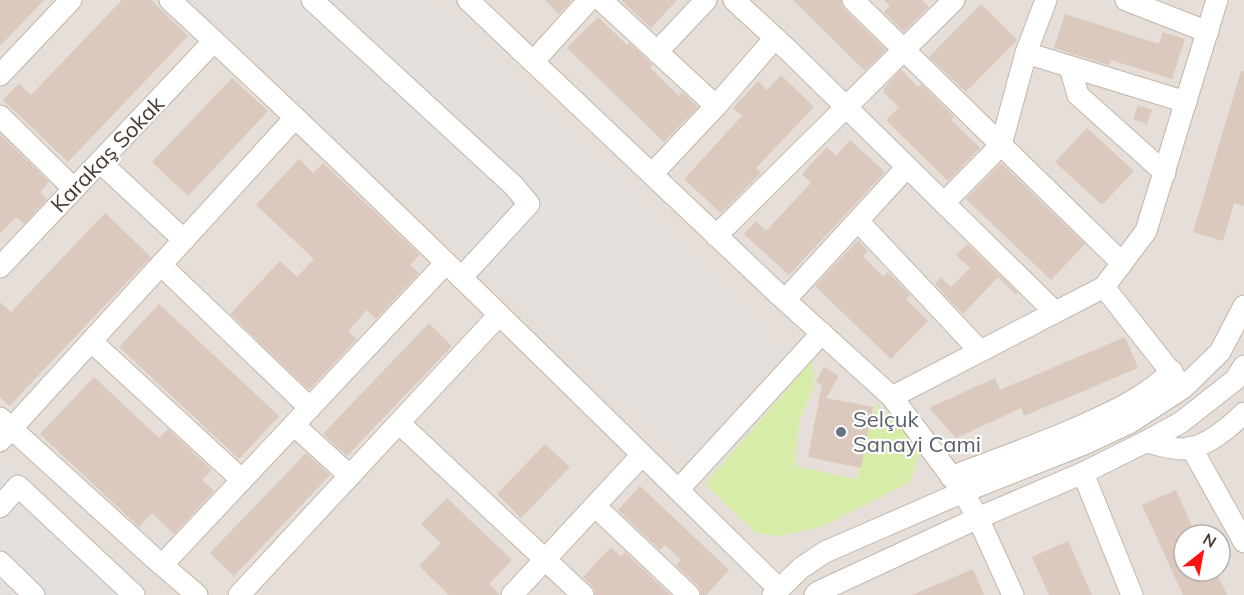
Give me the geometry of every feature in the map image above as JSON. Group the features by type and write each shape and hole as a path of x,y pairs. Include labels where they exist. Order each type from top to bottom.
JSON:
{"street":[{"path":"0,75 71,0"},
{"path":"170,0 446,263 678,490 776,592 801,568 825,552 957,484 1084,444 1129,423 1177,379 1220,352 1244,306"},
{"path":"312,0 513,185 529,204 461,278"},
{"path":"468,0 716,236 892,397 957,484 978,518 1013,595"},
{"path":"533,62 589,0"},
{"path":"601,0 716,106"},
{"path":"657,52 706,0"},
{"path":"853,0 1122,264"},
{"path":"716,236 954,0"},
{"path":"944,203 1001,145 1026,53 1046,0"},
{"path":"1126,0 1208,32"},
{"path":"892,397 1104,287 1146,231 1217,0"},
{"path":"745,3 775,38 1055,312"},
{"path":"652,174 716,106 775,38"},
{"name":"Karakaş Sokak","path":"0,267 214,41"},
{"path":"1026,53 1186,102"},
{"path":"1070,66 1078,95 1164,173"},
{"path":"0,116 74,189"},
{"path":"197,595 4,429 91,341 295,118"},
{"path":"100,162 184,240"},
{"path":"785,300 907,167"},
{"path":"858,221 980,351"},
{"path":"162,565 446,263"},
{"path":"161,265 310,408"},
{"path":"1104,287 1177,379"},
{"path":"239,595 499,315"},
{"path":"678,490 822,333"},
{"path":"91,341 242,480"},
{"path":"815,595 818,592 848,587 978,518 1083,473 1145,442 1180,423 1234,380 1244,366"},
{"path":"1145,442 1185,449 1205,443 1244,413"},
{"path":"399,423 583,595"},
{"path":"294,425 350,476"},
{"path":"1191,447 1244,542"},
{"path":"512,595 642,455"},
{"path":"1083,473 1132,595"},
{"path":"0,507 18,486 134,595"},
{"path":"595,506 689,595"},
{"path":"0,562 34,595"}],"shaded area":[{"path":"0,0 1244,0 1244,595 0,595"},
{"path":"192,0 432,0 613,172 768,336 779,354 689,461"},
{"path":"9,465 148,595 0,595 0,474"}],"green space":[{"path":"812,361 814,385 799,422 795,466 857,479 876,404 921,449 910,482 824,526 780,536 756,533 705,484"}],"building":[{"path":"0,0 44,0 0,46"},
{"path":"122,0 151,0 188,36 68,162 3,100 19,83 31,95"},
{"path":"545,0 569,0 571,1 559,14"},
{"path":"621,0 677,0 651,28"},
{"path":"793,0 841,0 844,9 886,50 865,71"},
{"path":"884,0 922,0 929,7 904,32 884,12 890,6"},
{"path":"981,4 1017,40 966,92 929,57"},
{"path":"1065,14 1159,44 1163,32 1185,39 1172,79 1111,60 1109,65 1054,48"},
{"path":"598,17 627,45 629,43 653,65 650,68 679,96 682,92 698,107 664,142 567,48"},
{"path":"901,70 918,87 921,84 954,117 951,120 980,148 948,181 886,120 899,107 883,92 883,89"},
{"path":"1241,71 1244,71 1244,206 1234,203 1223,241 1193,232"},
{"path":"781,75 814,107 756,168 761,173 721,213 684,179 742,116 733,108 758,81 767,90"},
{"path":"232,78 268,111 188,196 152,162"},
{"path":"1138,105 1152,110 1147,124 1133,119"},
{"path":"1087,128 1134,171 1102,205 1055,162"},
{"path":"0,134 49,182 40,192 47,199 24,224 16,217 0,234"},
{"path":"850,140 885,172 789,275 744,234 756,221 766,231 811,183 802,174 827,147 836,156"},
{"path":"299,159 313,173 323,163 420,255 410,265 419,273 376,319 367,310 348,331 357,339 309,390 230,314 280,261 297,277 314,259 256,205"},
{"path":"1001,163 1085,244 1051,280 966,199"},
{"path":"105,213 151,257 9,406 0,397 0,302 11,312"},
{"path":"858,240 868,251 863,256 883,277 888,272 910,295 906,299 928,321 891,359 815,286"},
{"path":"967,244 1018,293 1016,295 998,277 963,314 955,306 935,284 941,277 951,287 970,268 956,255"},
{"path":"159,304 279,416 239,459 119,347"},
{"path":"429,323 452,346 347,456 323,434"},
{"path":"1125,337 1138,368 1024,416 1021,408 956,438 929,408 995,378 1000,390"},
{"name":"Selçuk Sanayi Cami","path":"824,367 839,376 826,398 873,407 861,468 808,457 822,385 816,382"},
{"path":"94,377 159,438 168,429 212,470 202,480 214,491 174,534 152,513 139,527 40,434"},
{"path":"545,444 570,467 521,518 497,494"},
{"path":"306,453 330,475 234,576 210,553"},
{"path":"640,486 729,570 706,595 701,595 698,586 676,565 681,560 665,545 660,550 618,510"},
{"path":"1176,490 1191,523 1172,523 1172,571 1142,505"},
{"path":"447,498 512,560 489,584 500,595 449,595 419,566 441,543 421,524"},
{"path":"1068,541 1092,595 1049,595 1032,557"},
{"path":"611,547 621,557 625,552 670,595 595,595 592,586 583,577"},
{"path":"973,569 984,595 912,595"},
{"path":"1178,583 1222,583 1227,595 1183,595"}],"place":[{"name":"Selçuk Sanayi Cami","path":"841,432"}]}
